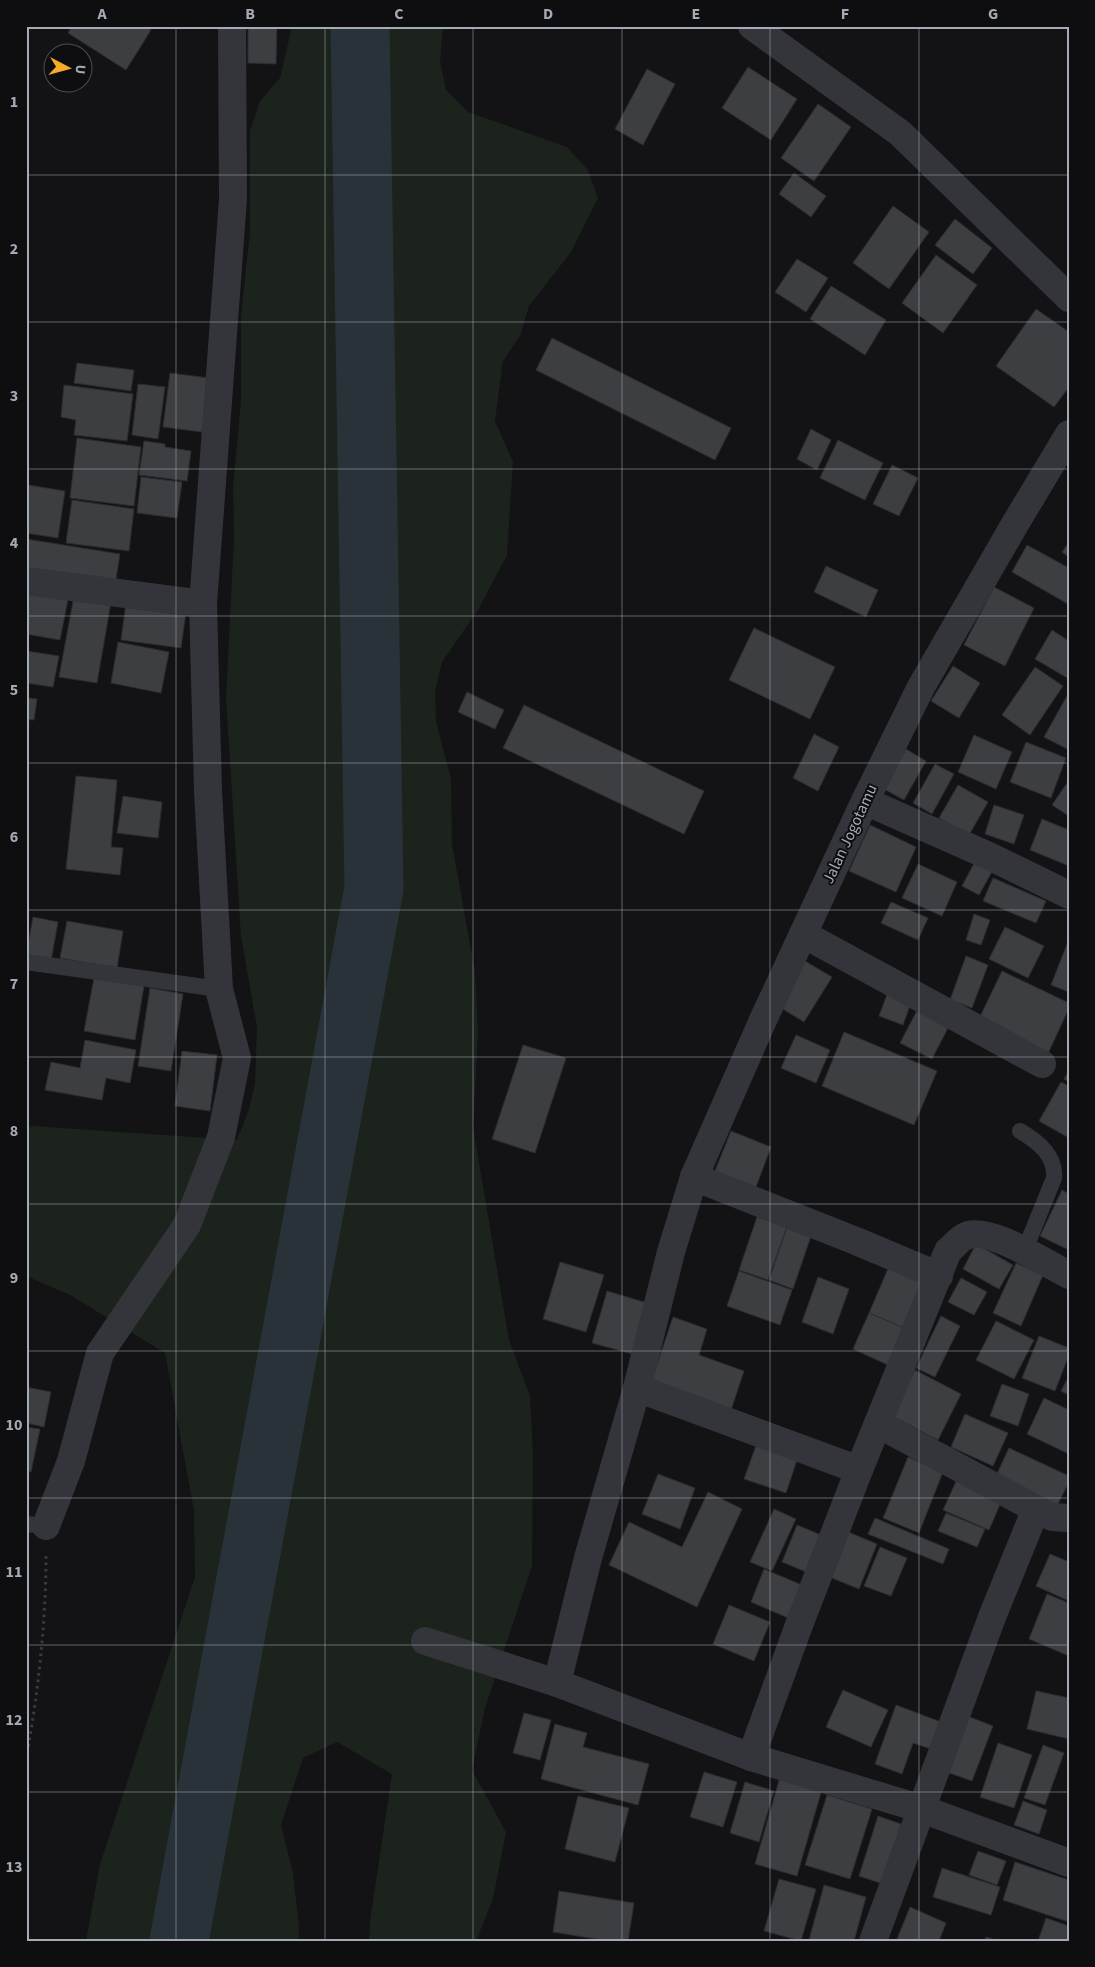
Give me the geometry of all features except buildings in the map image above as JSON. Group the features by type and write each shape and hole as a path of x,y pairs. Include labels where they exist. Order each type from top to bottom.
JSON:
{"street":[{"path":"36,1525 71,1461 100,1353 187,1225 222,1137 238,1058 219,989 208,791 203,604 233,199 232,26"},
{"path":"752,26 900,133 1069,298"},
{"name":"Jalan Jogotamu","path":"557,1683 588,1558 637,1388 671,1252 694,1177 803,934 921,687 1069,434"},
{"path":"26,581 203,604"},
{"path":"865,801 989,856 1069,895"},
{"path":"803,934 1042,1064"},
{"path":"694,1177 939,1276"},
{"path":"751,1757 799,1625 859,1470 948,1251 965,1236 980,1233 994,1236 1069,1275"},
{"path":"637,1388 859,1470"},
{"path":"878,1424 1052,1517 1069,1518"},
{"path":"873,1941 992,1618 1036,1509"},
{"path":"425,1640 557,1683 751,1757 922,1809 1069,1863"}],"lane":[{"path":"26,962 219,989"},
{"path":"1020,1130 1041,1145 1047,1153 1054,1172 1024,1252"}],"path":[{"path":"26,1759 46,1596 36,1525"}],"shaded area":[{"path":"292,26 443,26 440,61 446,90 468,112 567,147 588,170 598,198 571,252 529,306 520,336 503,361 495,421 513,462 507,555 478,610 442,662 435,692 436,721 451,779 452,844 475,972 478,1033 473,1127 509,1340 530,1396 533,1454 532,1566 485,1708 472,1770 506,1832 493,1899 476,1941 369,1941 370,1922 392,1774 337,1742 303,1758 281,1825 293,1873 299,1928 298,1941 86,1941 100,1864 195,1577 194,1511 165,1353 70,1295 26,1276 26,1129 33,1126 237,1140 248,1112 255,1084 257,1027 241,936 226,699 234,536 233,487 241,402 241,316 250,231 250,131 260,101 280,78"}],"waterway":[{"path":"179,1941 374,888 360,26"}]}
